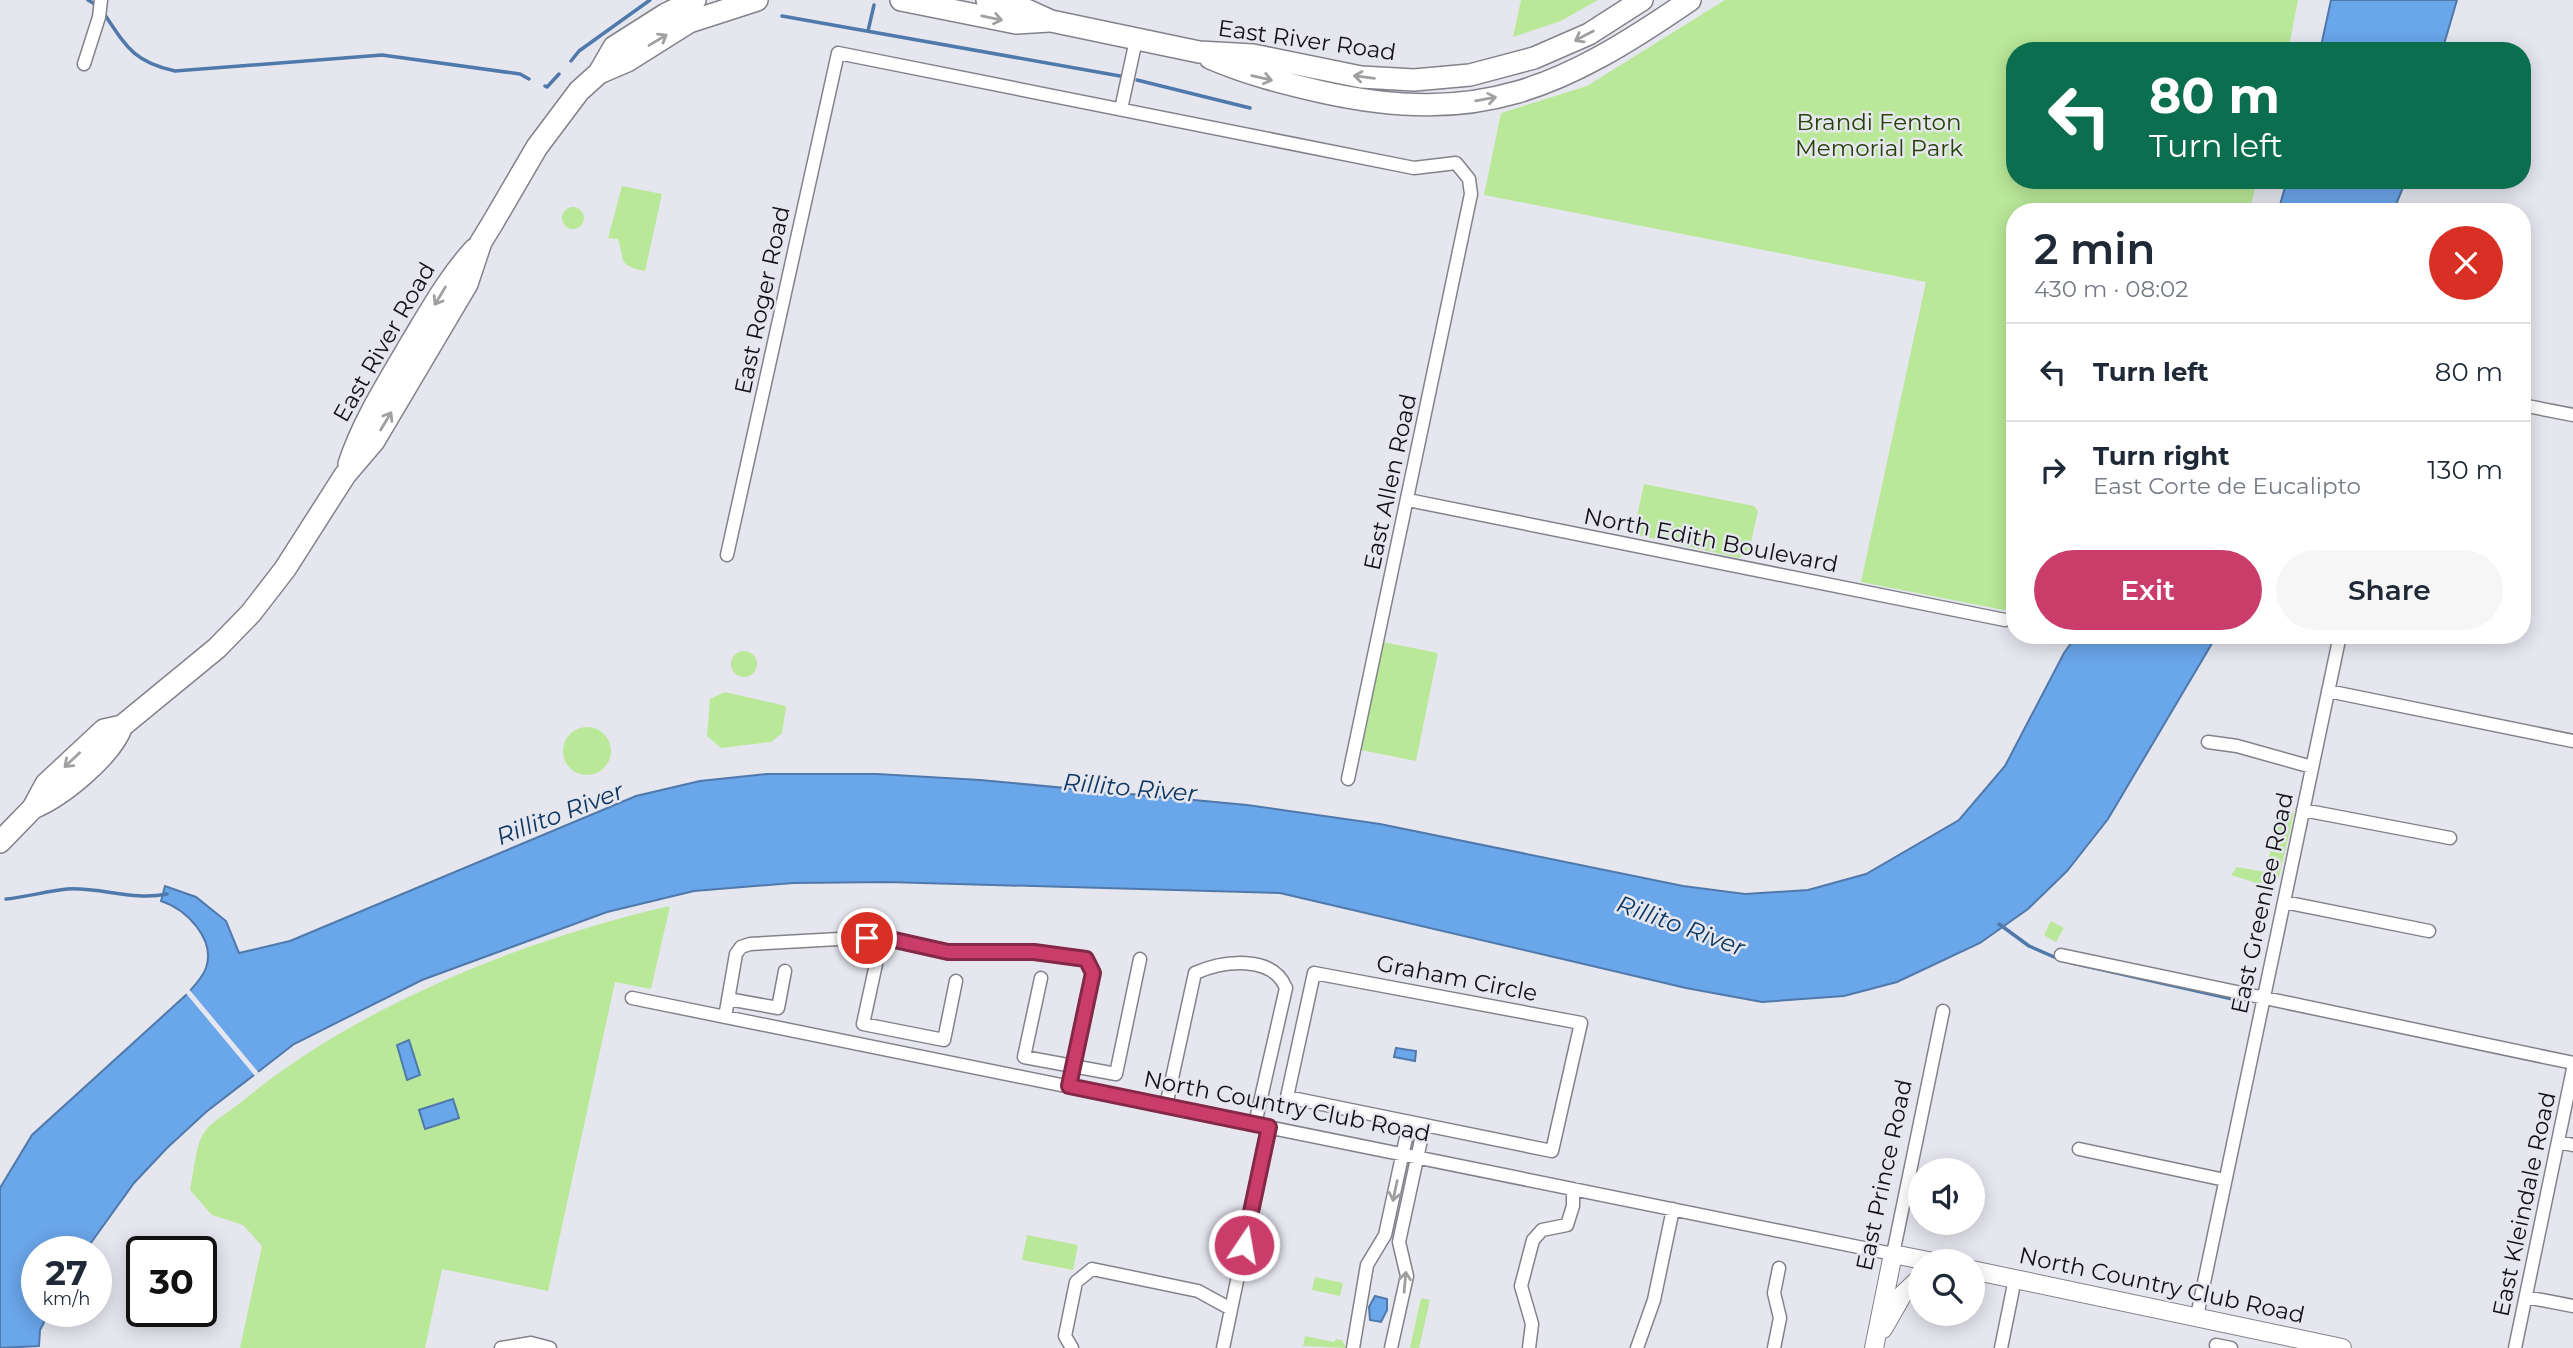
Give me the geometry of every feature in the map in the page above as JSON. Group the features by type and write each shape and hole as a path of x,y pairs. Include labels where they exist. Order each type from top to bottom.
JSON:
{"main road":[{"name":"East River Road","path":"2,836 33,808 56,799 117,740 122,726 217,648 251,613 285,569 345,475 360,430 388,382 454,272 481,242 539,145 579,92 599,73 614,47 666,14 695,0"},
{"name":"East River Road","path":"599,73 627,61 690,22 757,0"},
{"name":"East River Road","path":"901,0 1016,23 1051,21"},
{"name":"East River Road","path":"987,0 1020,7 1051,21 1199,52 1252,55 1361,77 1430,80 1471,75 1534,58 1580,38 1622,8 1642,0"},
{"name":"East River Road","path":"1199,52 1246,74 1360,100 1417,106 1461,104 1509,95 1567,75 1622,47 1690,0"},
{"name":"North Country Club Road","path":"1893,1254 1908,1257"},
{"name":"East Prince Road","path":"1874,1346 1893,1254"},
{"name":"North Country Club Road","path":"1985,1273 2342,1348"},
{"path":"1874,1346 1908,1289"}],"street":[{"path":"85,64 99,18 101,0"},
{"path":"1121,109 1136,40"},
{"name":"East Roger Road","path":"727,555 838,53 1121,109"},
{"name":"East Allen Road","path":"1121,109 1414,167 1456,163 1469,179 1471,194 1348,779"},
{"path":"2531,407 2573,415"},
{"name":"North Edith Boulevard","path":"1408,500 2005,620"},
{"name":"East Greenlee Road","path":"2197,1316 2338,644"},
{"path":"2328,691 2573,741"},
{"path":"2208,742 2250,749 2312,767"},
{"path":"2303,810 2451,838"},
{"path":"2284,902 2429,931"},
{"path":"725,1017 736,954 741,947 750,944 883,937 948,952 1060,954 1086,959 1093,973 1069,1086"},
{"path":"2061,955 2263,1000 2573,1063"},
{"path":"1041,978 1024,1057 1116,1074 1140,959"},
{"path":"876,964 863,1024 900,1032 944,1040 957,981"},
{"path":"1166,1106 1195,972 1230,964 1267,967 1279,974 1286,988 1255,1124"},
{"path":"728,999 778,1008 785,971"},
{"name":"Graham Circle","path":"1314,973 1581,1023 1552,1152 1409,1124 1287,1097 1314,973"},
{"name":"North Country Club Road","path":"632,998 1893,1254"},
{"name":"East Prince Road","path":"1893,1254 1943,1011"},
{"path":"895,1051 900,1032"},
{"name":"East Kleindale Road","path":"2515,1348 2573,1069"},
{"path":"1353,1348 1367,1265 1385,1235 1409,1124"},
{"path":"1391,1348 1407,1276 1399,1242 1423,1126"},
{"path":"1223,1348 1269,1127"},
{"path":"2558,1142 2573,1145"},
{"path":"2079,1149 2225,1180"},
{"path":"1529,1348 1532,1324 1521,1286 1533,1240 1542,1230 1567,1225 1573,1206 1573,1189"},
{"path":"1637,1348 1654,1300 1673,1209"},
{"path":"1774,1348 1780,1318 1774,1293 1779,1268"},
{"path":"1072,1348 1065,1336 1076,1282 1092,1269 1198,1291 1231,1309"},
{"path":"2001,1348 2015,1279"},
{"path":"2526,1297 2573,1306"},
{"path":"501,1348 531,1343 550,1348"},
{"name":"North Country Club Road","path":"2216,1345 2231,1348"}],"green space":[{"path":"1521,0 1598,0 1561,21 1513,37"},
{"name":"Brandi Fenton Memorial Park","path":"1725,0 2298,0 2290,42 2006,42 2006,189 2255,189 2251,203 2006,203 2006,610 1861,582 1926,282 1484,195 1501,113 1587,86"},
{"path":"622,186 662,194 645,271 626,264 618,239 608,238"},
{"path":"573,207 581,210 584,218 581,226 573,229 565,226 562,218 565,210"},
{"path":"1644,484 1754,506 1758,511 1749,551 1739,558 1633,534"},
{"path":"1383,642 1438,653 1416,761 1361,750"},
{"path":"744,651 753,655 757,664 753,673 744,677 735,673 731,664 735,655"},
{"path":"725,692 786,706 782,733 771,742 721,748 707,736 710,699"},
{"path":"587,727 604,734 611,751 604,768 587,775 570,768 563,751 570,734"},
{"path":"2281,811 2294,813 2279,877 2259,884 2231,875 2237,867 2265,872"},
{"path":"670,906 651,989 615,982 548,1291 442,1269 425,1348 240,1348 262,1246 243,1225 212,1215 190,1190 198,1145 207,1129 289,1066 391,1006 502,957 559,937"},
{"path":"2051,921 2064,928 2056,942 2044,935"},
{"path":"1027,1235 1078,1245 1073,1270 1022,1260"},
{"path":"1315,1277 1343,1283 1340,1296 1312,1290"},
{"path":"1421,1298 1430,1300 1419,1348 1410,1348"},
{"path":"1305,1336 1334,1342 1336,1339 1342,1340 1346,1348 1303,1346"}],"water":[{"path":"2331,0 2457,0 2445,42 2322,42"},
{"path":"2284,189 2402,189 2397,203 2281,203"},
{"name":"Rillito River","path":"2070,644 2212,644 2108,819 2067,871 2028,909 1980,943 1897,982 1844,996 1762,1002 1686,988 1280,893 887,882 793,883 694,891 607,912 422,980 294,1044 206,1112 167,1148 134,1183 96,1236 21,1236 21,1327 42,1327 39,1346 0,1348 0,1188 32,1135 186,995 206,968 207,946 203,936 189,918 161,901 165,886 196,897 226,921 239,953 290,941 636,796 700,781 767,774 877,774 980,780 1247,805 1380,824 1683,886 1745,894 1808,890 1866,874 1959,820 2005,766"},
{"path":"409,1040 420,1075 407,1080 397,1045"},
{"path":"1396,1048 1416,1051 1415,1061 1394,1057"},
{"path":"453,1099 459,1118 425,1129 419,1110"},
{"path":"1375,1296 1387,1299 1387,1310 1381,1322 1370,1320 1369,1307"}],"pier":[{"path":"188,988 259,1073 255,1076 184,991"}],"waterway":[{"path":"88,0 98,6"},
{"path":"571,61 579,51 650,0"},
{"path":"868,31 874,5"},
{"path":"103,12 132,51 149,63 175,71 382,55 520,74 529,79"},
{"path":"782,16 1120,76"},
{"path":"545,86 559,74"},
{"path":"1137,80 1250,108"},
{"path":"6,899 67,889 142,896 167,894"},
{"path":"1999,924 2029,946 2061,960"},
{"path":"2072,963 2237,1000"}],"route":[{"path":"867,938 890,939 948,952 1034,952 1086,959 1093,973 1069,1086 1269,1127 1244,1245"}]}
